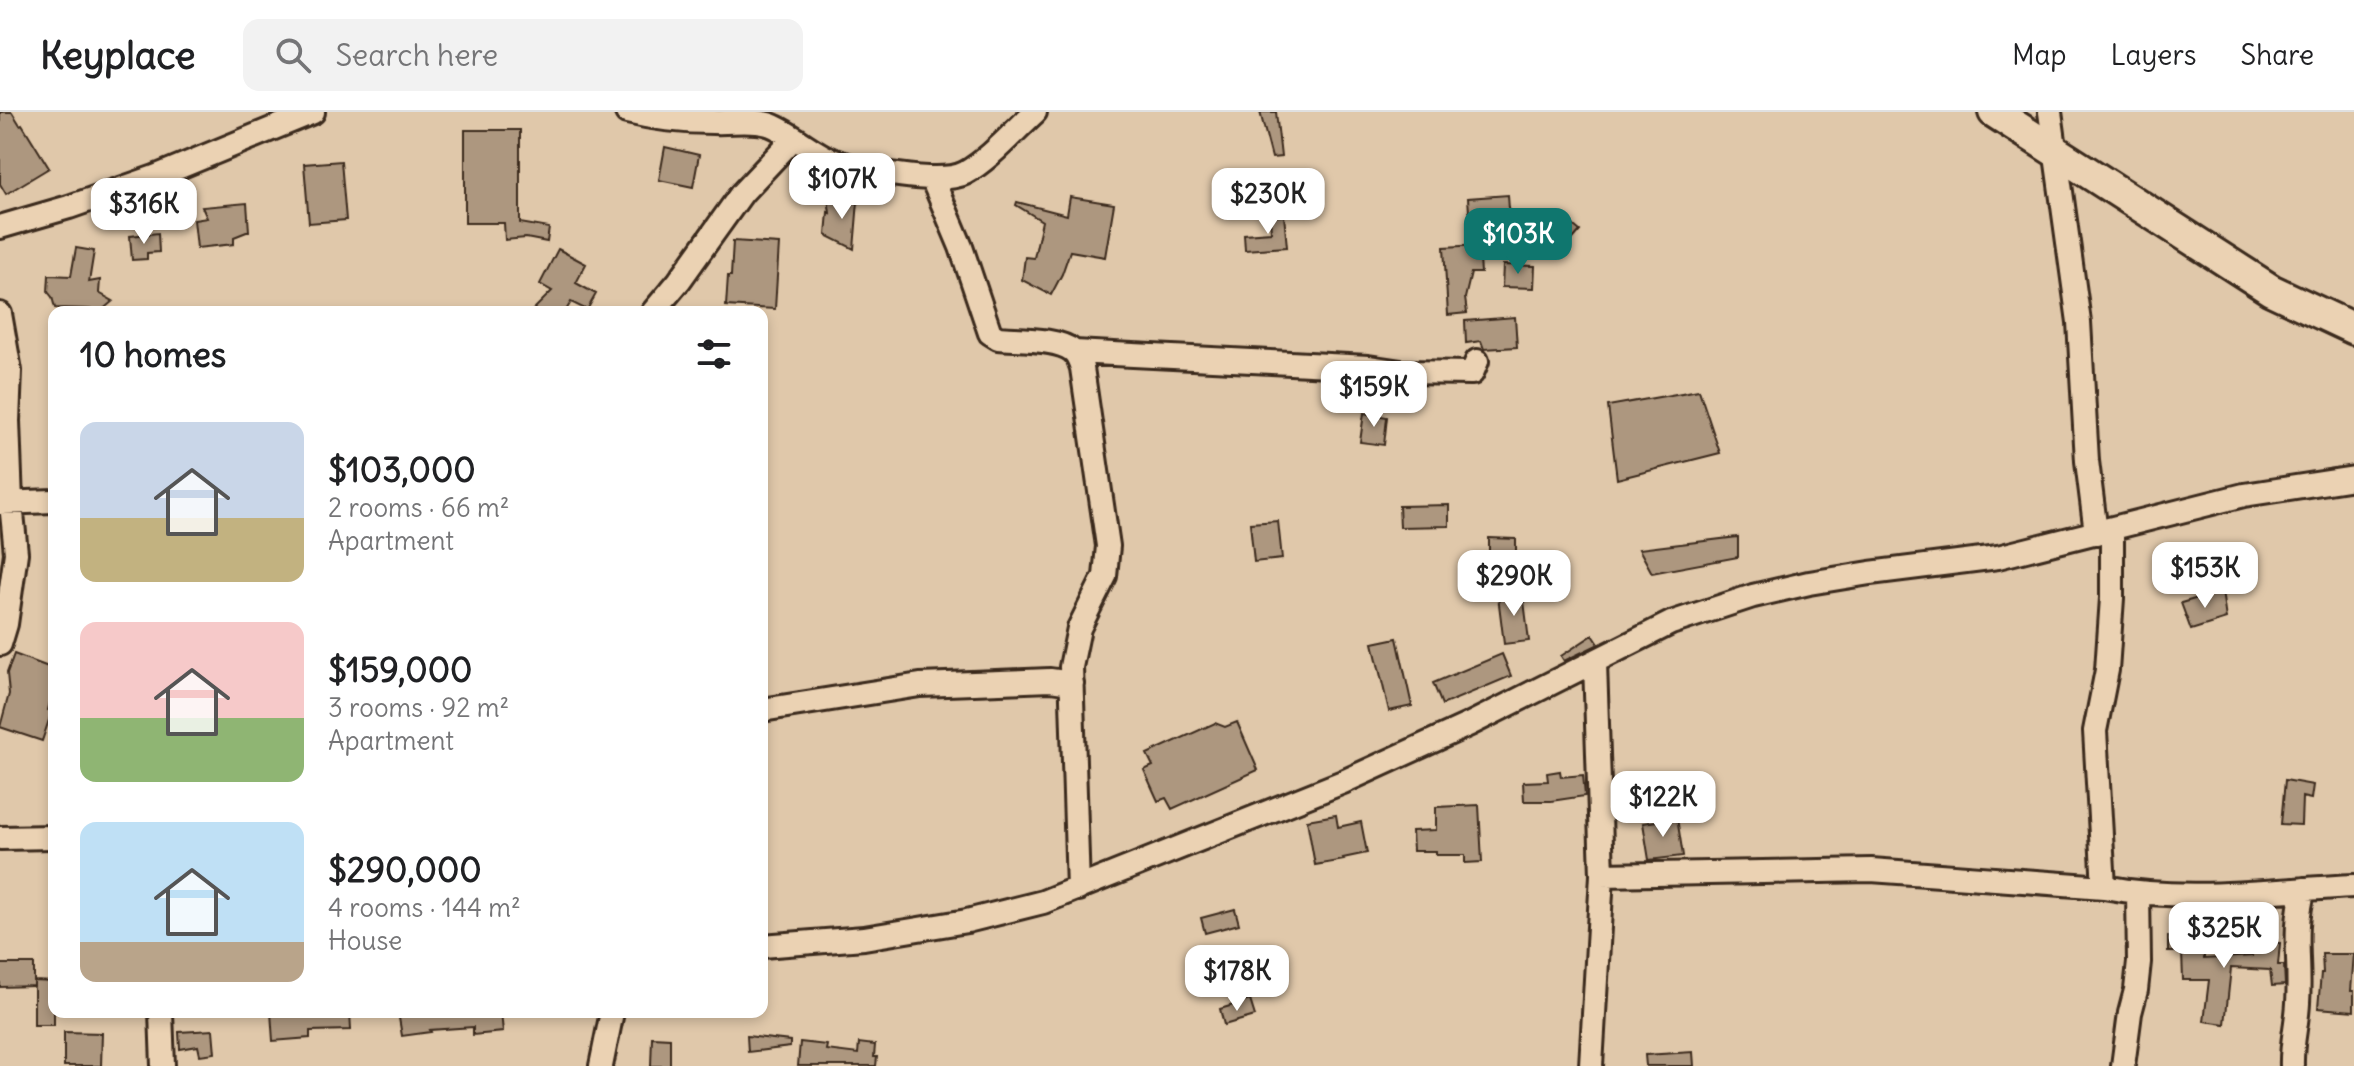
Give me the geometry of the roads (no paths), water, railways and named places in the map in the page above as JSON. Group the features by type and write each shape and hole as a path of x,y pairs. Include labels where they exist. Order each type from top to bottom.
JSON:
{"street":[{"path":"0,227 155,177 313,112"},
{"path":"627,112 685,122 755,122 771,125 832,160 903,176 932,178 960,175 980,163 1035,112"},
{"path":"1994,112 2271,290 2354,329"},
{"path":"2050,112 2079,322 2087,461 2104,531 2112,598 2107,670 2095,731 2104,887"},
{"path":"658,306 742,193 793,139"},
{"path":"932,178 961,247 990,333 998,338 1056,343 1074,352 1368,367 1401,372 1472,373 1477,361"},
{"path":"0,314 10,371 6,503 16,553 6,624 0,644"},
{"path":"1074,352 1082,368 1108,546 1105,576 1079,628 1071,667 1078,889"},
{"path":"768,946 864,938 967,921 1043,902 1343,782 1470,724 1671,623 1753,596 1870,573 1998,557 2244,495 2354,478"},
{"path":"6,503 48,501"},
{"path":"1591,1066 1602,875 1595,663"},
{"path":"768,709 920,685 1050,680 1072,683"},
{"path":"0,838 48,837"},
{"path":"1602,875 1871,870 2203,896 2354,886"},
{"path":"2292,1066 2299,1000 2296,940 2304,889"},
{"path":"2123,1066 2138,976 2138,893"},
{"path":"161,1018 163,1066"},
{"path":"601,1066 611,1018"}]}
